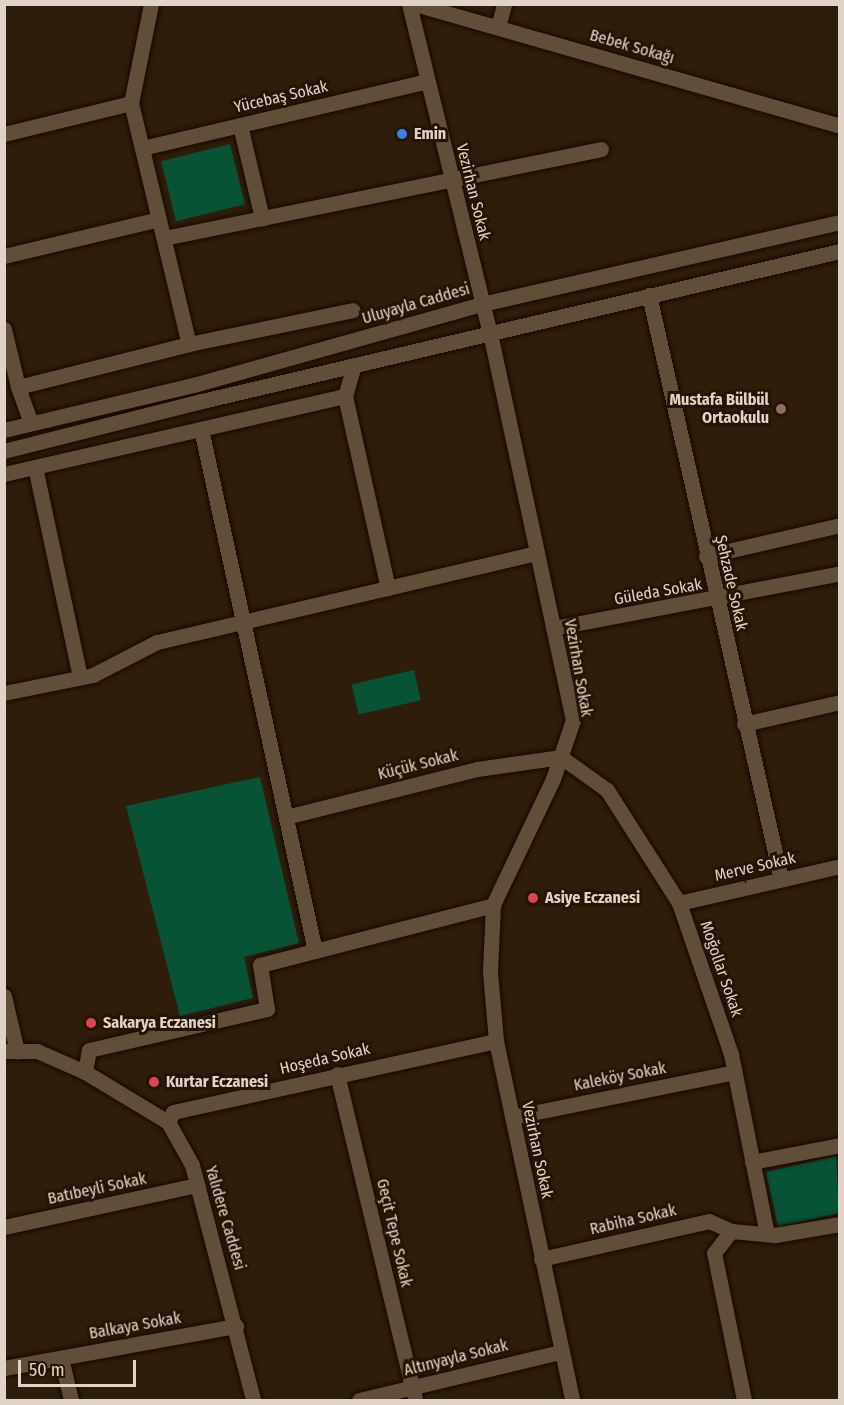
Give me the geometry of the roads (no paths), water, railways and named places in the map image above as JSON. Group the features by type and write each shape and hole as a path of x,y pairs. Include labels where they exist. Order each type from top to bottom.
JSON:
{"street":[{"path":"151,4 131,103 189,344"},
{"name":"Vezirhan Sokak","path":"408,4 490,333 573,720 561,757 493,905 490,972 496,1041 572,1401"},
{"name":"Bebek Sokağı","path":"415,4 840,126"},
{"path":"498,27 504,4"},
{"name":"Yücebaş Sokak","path":"142,148 427,81"},
{"path":"4,134 131,103"},
{"path":"240,125 262,218"},
{"path":"164,238 601,149"},
{"path":"4,256 159,219"},
{"name":"Uluyayla Caddesi","path":"4,430 197,384 482,304 840,222"},
{"path":"4,451 354,365 840,251"},
{"name":"Şehzade Sokak","path":"649,295 706,556 781,879"},
{"path":"18,387 189,344 353,310"},
{"path":"4,329 18,387 31,423"},
{"path":"354,365 345,396 388,588"},
{"path":"4,474 345,396"},
{"path":"201,429 315,951"},
{"path":"35,467 80,677"},
{"path":"706,556 840,525"},
{"path":"4,693 93,675 157,642 537,553"},
{"name":"Güleda Sokak","path":"553,628 716,600 840,573"},
{"path":"744,724 840,702"},
{"name":"Küçük Sokak","path":"286,818 477,769 561,757"},
{"name":"Moğollar Sokak","path":"561,757 607,790 679,903 735,1072 767,1234"},
{"name":"Merve Sokak","path":"679,903 840,866"},
{"path":"85,1072 89,1050 267,1009 260,965 493,905"},
{"path":"4,996 11,1051"},
{"name":"Hoşeda Sokak","path":"168,1122 173,1112 337,1074 496,1041"},
{"name":"Yalıdere Caddesi","path":"11,1051 37,1051 85,1072 168,1122 192,1165 236,1326 253,1401"},
{"name":"Kaleköy Sokak","path":"512,1118 735,1072"},
{"name":"Geçit Tepe Sokak","path":"337,1074 413,1394"},
{"path":"752,1162 840,1145"},
{"name":"Batıbeyli Sokak","path":"4,1227 197,1185"},
{"name":"Rabiha Sokak","path":"541,1259 709,1221 731,1231 767,1234 840,1224"},
{"path":"731,1231 714,1253 744,1401"},
{"name":"Balkaya Sokak","path":"5,1368 236,1326"},
{"name":"Altınyayla Sokak","path":"359,1401 413,1394 561,1352"},
{"path":"61,1358 71,1401"}],"place":[{"name":"Emin","path":"402,134"},
{"name":"Mustafa Bülbül Ortaokulu","path":"781,409"},
{"name":"Asiye Eczanesi","path":"533,898"},
{"name":"Sakarya Eczanesi","path":"91,1023"},
{"name":"Kurtar Eczanesi","path":"154,1082"}]}
